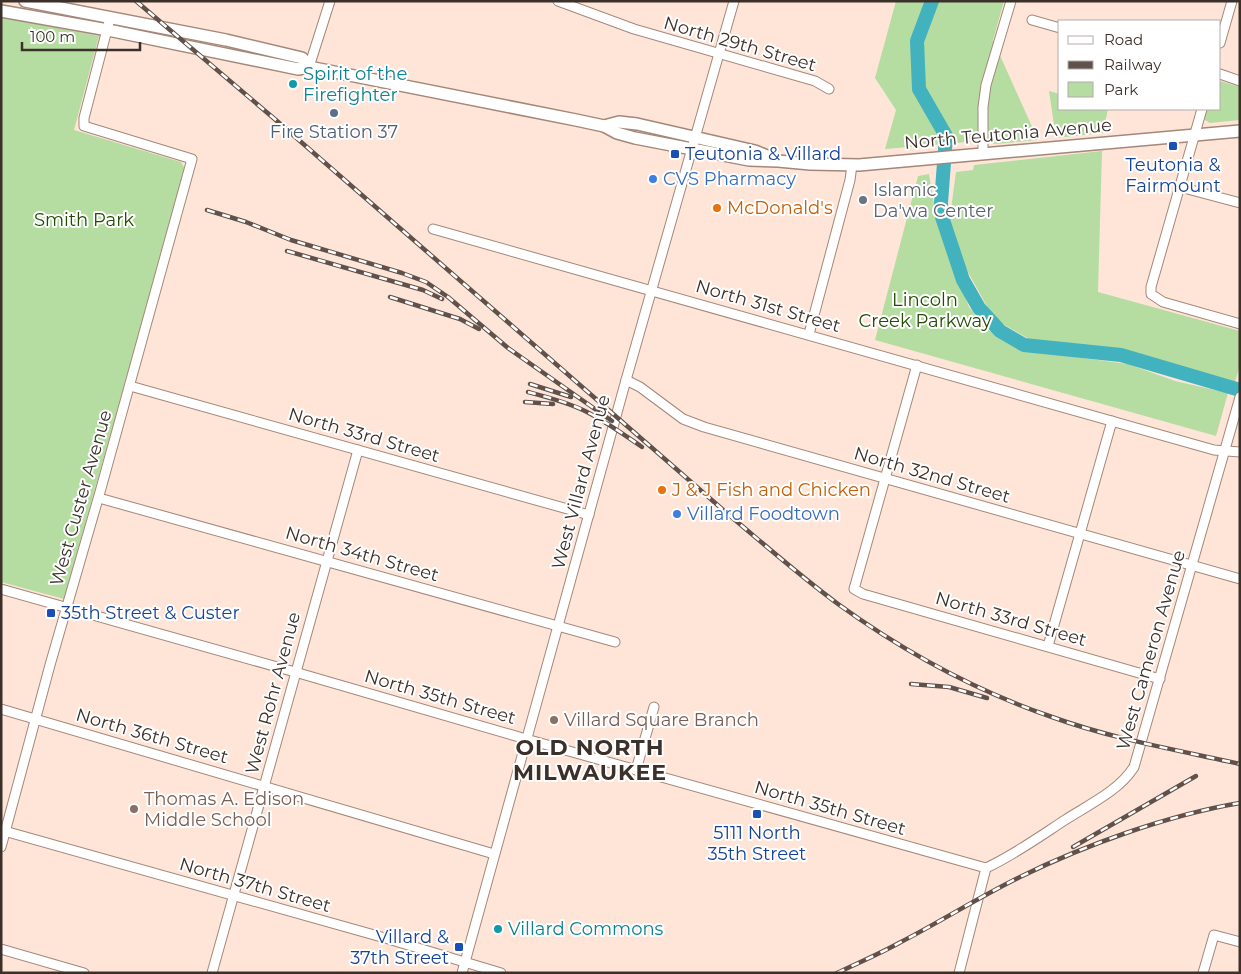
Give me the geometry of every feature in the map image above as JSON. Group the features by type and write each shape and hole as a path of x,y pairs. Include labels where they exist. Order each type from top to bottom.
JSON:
{"main road":[{"name":"North Teutonia Avenue","path":"25,1 226,40 302,58 309,67"},
{"name":"North Teutonia Avenue","path":"1,10 108,30 298,70 309,67 604,126 617,134 749,160 852,165 906,162 1240,131"},
{"name":"North Teutonia Avenue","path":"604,126 619,122 696,137 755,151 778,161"}],"street":[{"path":"309,67 330,1"},
{"name":"North 29th Street","path":"558,1 634,29 815,82 829,89"},
{"name":"West Villard Avenue","path":"462,973 651,290 734,1"},
{"path":"980,154 982,107 985,92 1011,1"},
{"path":"1221,40 1232,1"},
{"path":"108,30 110,18"},
{"path":"1032,20 1058,27"},
{"name":"West Custer Avenue","path":"1,847 3,831 99,498 192,159 84,126 84,118 108,30"},
{"path":"1221,74 1240,80"},
{"path":"1202,110 1151,287 1151,294 1156,298 1240,324"},
{"path":"809,334 850,180 852,165"},
{"path":"1180,186 1240,203"},
{"name":"North 31st Street","path":"433,229 1214,450 1240,452"},
{"path":"884,478 917,365"},
{"name":"North 32nd Street","path":"626,380 683,419 697,425 1240,579"},
{"name":"North 33rd Street","path":"130,386 589,515"},
{"name":"West Cameron Avenue","path":"986,868 1098,799 1126,778 1138,760 1240,397"},
{"path":"1048,646 1112,421"},
{"name":"West Rohr Avenue","path":"212,973 358,450"},
{"name":"North 33rd Street","path":"884,478 854,589 863,594 1160,679"},
{"name":"North 34th Street","path":"99,498 615,642"},
{"name":"North 35th Street","path":"1,589 986,868"},
{"path":"636,770 654,707"},
{"name":"North 36th Street","path":"1,709 494,854"},
{"name":"North 37th Street","path":"3,831 501,973"},
{"path":"958,973 986,868"},
{"path":"1203,973 1214,935 1240,942"},
{"path":"1,949 84,973"}],"green space":[{"path":"896,1 1004,1 993,40 1038,140 996,144 991,143 990,140 885,149 896,110 875,78"},
{"name":"Smith Park","path":"1,17 99,36 74,130 181,162 185,169 64,599 1,582"},
{"path":"1221,81 1240,87 1240,120 1210,123 1205,120 1203,115 1206,110 1221,110"},
{"path":"1049,91 1058,93 1058,110 1108,110 1103,133 1056,138"},
{"name":"Lincoln Creek Parkway","path":"1102,151 1098,292 1240,331 1240,365 1235,382 1117,349 1029,339 994,319 964,265 949,224 956,172 973,170 974,165"},
{"name":"Lincoln Creek Parkway","path":"929,174 937,222 969,307 985,328 1022,350 1128,364 1175,381 1228,393 1216,436 875,340 918,176"}],"waterway":[{"path":"932,1 917,41 919,89 946,136 941,203 942,217 963,280 979,308 1000,331 1024,345 1121,355 1240,390"}],"railway":[{"path":"136,1 277,121 729,515 838,604 914,654 968,682 1024,707 1098,732 1240,764"},
{"path":"207,210 246,222 291,240 426,282 448,297 508,348 612,421"},
{"path":"287,251 423,290 442,299"},
{"path":"390,297 460,319 479,329"},
{"path":"530,384 571,397"},
{"path":"528,392 564,402 585,411 607,423 642,447"},
{"path":"525,402 553,404"},
{"path":"911,684 949,687 987,698"},
{"path":"1073,847 1196,776"},
{"path":"837,973 891,947 1045,865 1127,832 1184,815 1240,803"}],"place":[{"name":"Spirit of the Firefighter","path":"293,84"},
{"name":"Fire Station 37","path":"334,113"},
{"name":"Teutonia & Fairmount","path":"1173,146"},
{"name":"Teutonia & Villard","path":"675,154"},
{"name":"CVS Pharmacy","path":"653,179"},
{"name":"Islamic Da'wa Center","path":"863,200"},
{"name":"McDonald's","path":"717,208"},
{"name":"J & J Fish and Chicken","path":"662,490"},
{"name":"Villard Foodtown","path":"677,514"},
{"name":"35th Street & Custer","path":"51,613"},
{"name":"Villard Square Branch","path":"554,720"},
{"name":"Thomas A. Edison Middle School","path":"134,809"},
{"name":"5111 North 35th Street","path":"757,814"},
{"name":"Villard Commons","path":"498,929"},
{"name":"Villard & 37th Street","path":"459,947"}],"district":[{"name":"OLD NORTH MILWAUKEE","path":"590,760"}]}
